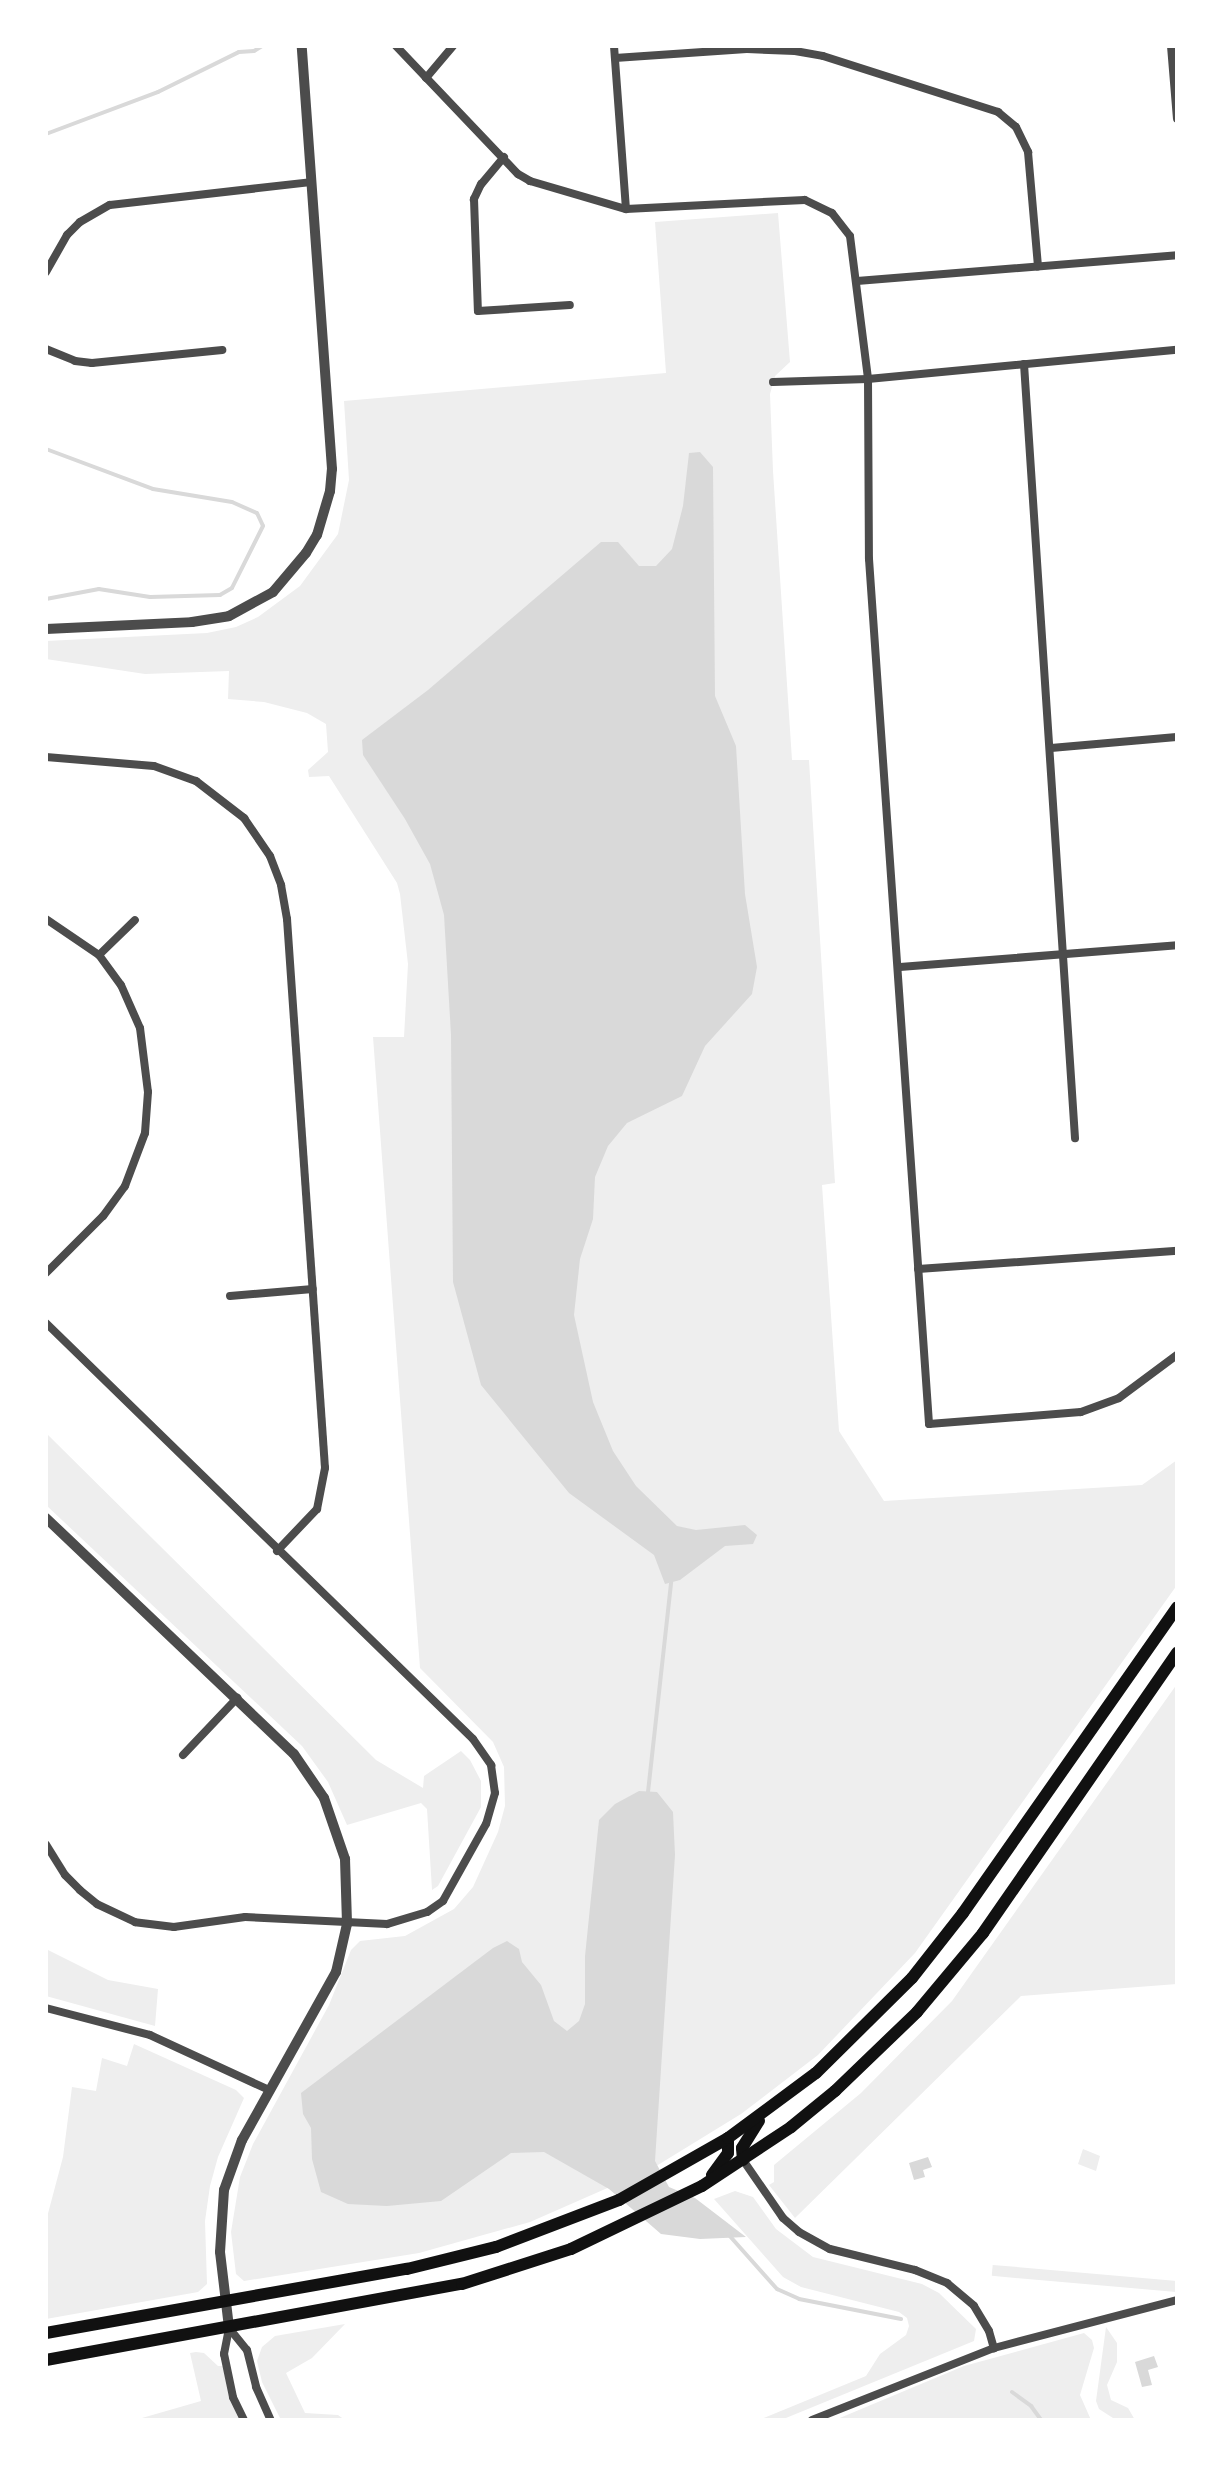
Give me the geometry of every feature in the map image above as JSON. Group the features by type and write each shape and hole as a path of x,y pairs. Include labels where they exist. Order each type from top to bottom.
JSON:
{"main road":[{"path":"46,2333 407,2269 496,2247 619,2200 728,2138 763,2115 857,2036 935,1951 1177,1607"},
{"path":"46,2360 403,2297 516,2269 583,2244 702,2186 743,2160 835,2091 896,2033 946,1979 983,1933 1177,1653"},
{"path":"743,2160 742,2148 763,2115"},
{"path":"702,2186 728,2153 728,2138"}],"street":[{"path":"46,629 211,620 261,601 299,563 317,535 330,491 332,469 302,46"},
{"path":"396,46 518,174 530,181 626,209 805,200 820,205 842,223 854,250 868,379 869,559 900,967 929,1424 1081,1412 1119,1398 1177,1355"},
{"path":"426,78 453,46"},
{"path":"614,46 626,209"},
{"path":"1171,46 1177,119"},
{"path":"615,58 747,49 795,51 823,56 998,112 1016,127 1028,152 1038,267"},
{"path":"504,157 481,184 474,199 478,311 570,305"},
{"path":"46,272 67,235 80,222 110,205 311,182"},
{"path":"857,281 1177,255"},
{"path":"46,349 75,361 92,363 222,350"},
{"path":"773,382 868,379 1177,350"},
{"path":"1024,364 1075,1138"},
{"path":"1051,748 1177,737"},
{"path":"46,757 154,766 176,772 216,793 244,818 270,856 285,901 324,1483 317,1509 277,1551"},
{"path":"46,919 99,955 121,985 140,1028 148,1092 145,1133 133,1170 116,1201 46,1273"},
{"path":"99,955 135,920"},
{"path":"900,967 1177,945"},
{"path":"918,1269 1177,1251"},
{"path":"230,1296 313,1289"},
{"path":"46,1323 473,1739 483,1751 494,1776 495,1793 486,1824 443,1901 405,1920 347,1924 245,1917 174,1927 135,1922 97,1904 80,1890 65,1875 46,1844"},
{"path":"46,1518 294,1754 324,1798 345,1859 347,1924 341,1959 331,1984 242,2140 224,2190 220,2232 229,2328 224,2354 233,2397 244,2420"},
{"path":"183,1755 237,1698"},
{"path":"46,2008 150,2035 269,2090"},
{"path":"743,2160 783,2218 814,2242 933,2275 963,2295 983,2318 994,2348"},
{"path":"812,2420 994,2348 1177,2300"},
{"path":"229,2328 247,2350 256,2387 271,2420"}],"shaded area":[{"path":"778,213 790,362 775,376 770,394 773,471 792,760 809,760 835,1183 822,1185 839,1431 884,1501 1142,1485 1177,1460 1177,1585 915,1953 818,2055 741,2114 653,2168 530,2222 419,2253 244,2281 236,2274 231,2232 240,2177 253,2144 329,2005 351,1950 360,1941 405,1936 454,1909 473,1887 498,1832 505,1806 504,1767 493,1742 420,1668 373,1037 404,1037 408,964 400,894 397,883 329,776 309,777 308,770 328,752 326,724 307,713 264,702 228,699 229,671 145,674 46,659 46,641 207,633 236,627 258,617 300,586 338,534 349,480 344,401 666,373 655,222"},
{"path":"700,452 713,467 715,696 736,746 745,894 757,967 752,994 705,1046 682,1096 627,1123 608,1146 595,1177 593,1219 580,1259 574,1315 593,1402 613,1451 636,1486 677,1526 696,1530 745,1525 757,1535 753,1544 725,1546 680,1580 665,1584 654,1555 569,1493 481,1385 453,1282 451,1035 444,915 430,864 363,755 362,740 428,690 601,542 618,542 639,566 656,566 672,549 683,506 689,453"},
{"path":"46,1433 376,1760 423,1788 424,1776 461,1751 470,1760 481,1781 481,1807 438,1886 432,1890 427,1809 421,1803 347,1825 328,1782 302,1746 46,1505"},
{"path":"1177,1684 1177,1984 1021,1996 795,2218 769,2185 774,2182 774,2165 861,2093 952,2001"},
{"path":"639,1791 657,1792 673,1812 675,1855 655,2161 669,2187 695,2198 746,2237 700,2239 661,2234 609,2189 544,2152 511,2153 441,2201 387,2206 348,2204 321,2192 312,2159 311,2128 303,2114 301,2093 493,1948 507,1941 519,1949 522,1962 541,1985 554,2021 567,2031 579,2021 585,2004 585,1956 599,1820 615,1804"},
{"path":"46,1949 108,1980 158,1989 155,2026 46,1996"},
{"path":"134,2044 236,2090 244,2098 218,2157 210,2186 205,2221 207,2284 198,2292 46,2319 46,2221 63,2157 72,2087 96,2091 102,2058 127,2066"},
{"path":"1083,2149 1100,2156 1096,2171 1078,2164"},
{"path":"928,2157 932,2167 923,2170 925,2177 914,2180 909,2163"},
{"path":"735,2191 753,2197 776,2229 813,2257 922,2284 939,2293 976,2329 974,2341 781,2420 759,2420 866,2376 880,2354 906,2335 909,2326 907,2318 899,2312 801,2287 783,2277 714,2199"},
{"path":"993,2265 1177,2281 1176,2292 992,2276"},
{"path":"345,2324 312,2358 286,2373 305,2413 338,2415 345,2420 281,2420 262,2382 257,2361 262,2347 275,2336"},
{"path":"1106,2327 1117,2343 1117,2362 1107,2385 1111,2400 1128,2408 1135,2420 1113,2418 1099,2409 1096,2401"},
{"path":"1084,2333 1092,2340 1094,2348 1080,2395 1091,2420 835,2420 964,2366"},
{"path":"190,2353 204,2353 218,2366 223,2366 228,2393 239,2420 135,2420 201,2401"},
{"path":"1154,2356 1158,2367 1148,2370 1152,2385 1142,2387 1135,2362"}],"waterway":[{"path":"46,134 158,92 239,52 254,51 262,46"},
{"path":"46,449 153,489 232,502 257,513 263,526 232,588 220,595 150,597 99,589 46,599"},
{"path":"648,1792 671,1582"},
{"path":"728,2234 777,2289 799,2299 901,2319"},
{"path":"1012,2392 1031,2406 1041,2420"}]}
